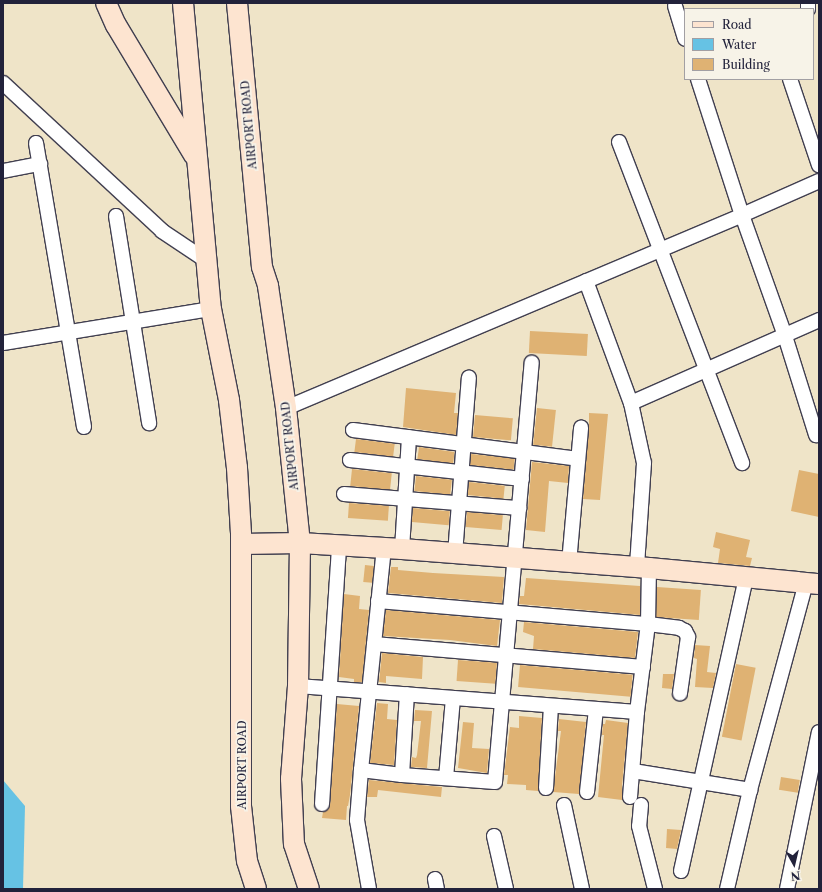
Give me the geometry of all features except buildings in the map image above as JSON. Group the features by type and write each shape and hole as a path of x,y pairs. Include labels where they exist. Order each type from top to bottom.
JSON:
{"main road":[{"name":"AIRPORT ROAD","path":"106,3 116,25 197,162"},
{"name":"AIRPORT ROAD","path":"183,3 211,309 228,400 237,468 241,544 241,806 247,861 256,889"},
{"name":"AIRPORT ROAD","path":"237,3 262,268 268,286 286,408 300,543 298,686 291,779 294,844 309,889"},
{"path":"241,544 300,543 393,549 569,563 643,567 746,579 813,584"}],"street":[{"path":"682,4 684,27"},
{"path":"698,80 742,215 785,336 816,435"},
{"path":"790,80 819,165"},
{"path":"3,83 162,231 207,261"},
{"path":"619,142 742,463"},
{"path":"36,143 84,427"},
{"path":"3,171 40,164"},
{"path":"286,408 819,181"},
{"path":"116,216 149,423"},
{"path":"586,281 631,403 644,463 643,567 648,624 637,712 633,770 640,826 654,889"},
{"path":"3,343 211,309"},
{"path":"631,403 819,320"},
{"path":"361,770 402,775 495,782 532,363"},
{"path":"455,554 469,378"},
{"path":"569,563 581,428"},
{"path":"353,430 578,459"},
{"path":"369,889 357,820 361,770 378,601 405,499 409,437"},
{"path":"350,460 522,479"},
{"path":"344,494 519,508"},
{"path":"322,804 339,546"},
{"path":"681,871 746,579"},
{"path":"727,889 750,790 813,584"},
{"path":"378,601 648,624 679,628 685,631 688,637 680,693"},
{"path":"374,644 643,668"},
{"path":"298,686 637,712"},
{"path":"402,775 407,694"},
{"path":"446,778 452,698"},
{"path":"546,788 551,706"},
{"path":"587,792 596,709"},
{"path":"787,889 819,732"},
{"path":"633,770 750,790"},
{"path":"564,805 582,889"},
{"path":"494,836 506,889"}],"water":[{"path":"3,780 25,806 23,889 3,889"}]}
